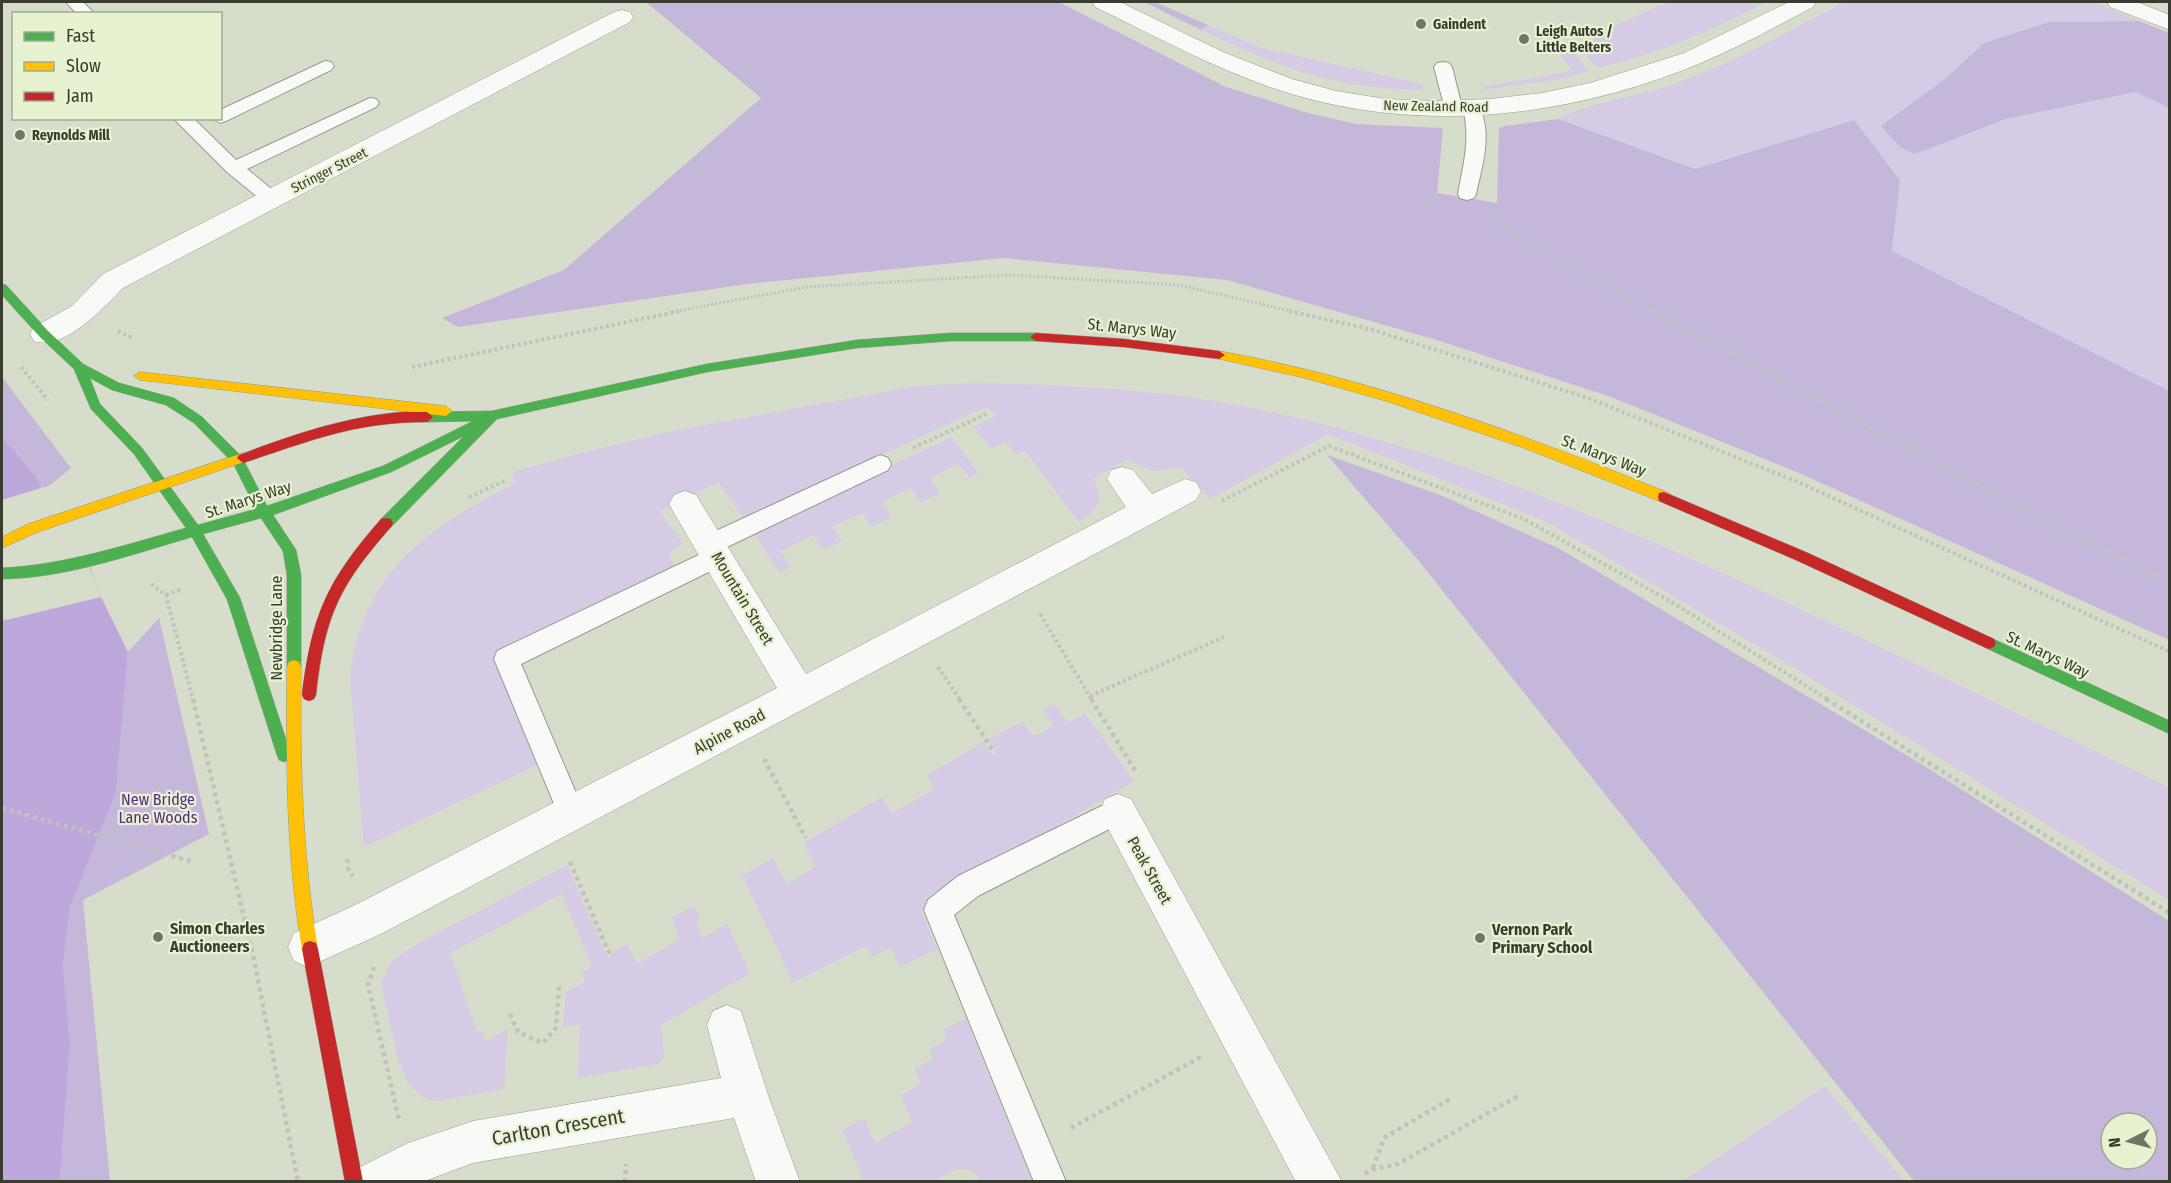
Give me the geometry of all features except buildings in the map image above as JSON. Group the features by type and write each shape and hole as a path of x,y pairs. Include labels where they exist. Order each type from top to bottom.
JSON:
{"street":[{"name":"New Zealand Road","path":"1103,2 1245,70 1286,85 1363,104 1463,109 1549,99 1632,79 1693,57 1753,30 1805,2"},
{"path":"2118,2 2169,23"},
{"name":"Stringer Street","path":"44,334 82,314 113,281 622,17"},
{"name":"Newbridge Lane","path":"2,288 44,334 79,367 116,387 170,400 198,420 238,460 264,512 289,550 294,576 293,782 303,915 354,1182"},
{"name":"St. Marys Way","path":"2,574 36,572 196,533 387,469 493,417 653,378 746,361 906,339 989,336 1060,338 1156,346 1259,362 1489,429 1666,496 1767,540 2169,728"},
{"path":"79,367 202,386 352,399 493,417"},
{"name":"Newbridge Lane","path":"79,367 95,406 138,451 164,485 196,533 232,598 293,782"},
{"path":"293,782 323,616 348,571 407,500 493,417"},
{"name":"St. Marys Way","path":"2,543 33,528 238,460 298,437 368,418 493,417"},
{"path":"1122,479 1148,511"},
{"name":"Alpine Road","path":"308,947 369,919 572,814 1185,491"},
{"name":"Mountain Street","path":"686,504 800,694"},
{"name":"Peak Street","path":"1118,812 1320,1182"},
{"path":"727,1024 747,1095 778,1182"},
{"name":"Carlton Crescent","path":"375,1182 408,1165 473,1142 747,1095"}],"lane":[{"path":"222,117 325,66"},
{"path":"1443,67 1463,109 1477,123 1478,149 1467,194"},
{"path":"234,168 370,103"},
{"path":"188,124 209,120"},
{"path":"188,124 234,168 272,199"},
{"path":"572,814 506,659 880,464"},
{"path":"1050,1182 938,910 968,886 1118,812"}],"path":[{"path":"1478,211 1549,255 2045,521 2169,582"},
{"path":"880,464 988,413"},
{"path":"1185,491 1203,511 1329,446 1524,519 1670,601 2169,913"},
{"path":"1019,580 1151,795 1118,812"},
{"path":"144,583 152,584 166,595 210,761 252,941 298,1182"},
{"path":"1090,696 1224,637"},
{"path":"932,657 992,749"},
{"path":"759,750 806,838"},
{"path":"2,808 194,862"},
{"path":"566,853 610,954"},
{"path":"379,958 371,972 369,985 394,1097"},
{"path":"510,1014 518,1032 543,1043 556,1028 559,986"},
{"path":"1036,1147 1240,1035"},
{"path":"1359,1177 1373,1169 1398,1164 1518,1096"},
{"path":"1373,1169 1384,1138 1450,1099"},
{"path":"625,1182 626,1160"}],"shaded area":[{"path":"1669,2 1766,2 1684,41 1598,68 1574,44 1592,40 1599,32"},
{"path":"1844,2 2094,2 2139,21 2049,22 1984,43 1945,79 1915,154 2006,119 2136,92 2169,108 2169,393 1892,251 1900,180 1854,120 1695,169 1558,119 1584,108 1691,78 1758,47"},
{"path":"1208,25 1258,47 1422,84 1423,88 1420,90 1364,86 1295,70 1201,30"},
{"path":"1567,44 1589,71 1556,80 1482,90 1483,87 1572,71 1554,46"},
{"path":"974,383 1142,392 1209,400 1312,422 1381,440 1448,462 1647,539 1826,621 2170,788 2169,900 1778,658 1547,522 1328,434 1210,499 1182,468 1152,471 1127,460 1093,478 1099,493 1098,504 1079,522 1025,451 1016,455 1006,441 991,449 974,426 996,416 989,408 974,412 744,519 718,482 660,511 683,544 668,554 675,567 493,656 539,764 364,847 350,676 357,639 369,608 385,581 404,557 427,537 483,500 515,483 513,472 673,431 917,386"},
{"path":"2,437 37,478 63,539 88,561 101,597 128,652 116,792 70,908 63,966 70,1043 60,1181 2,1181"},
{"path":"952,437 979,474 970,478 958,464 930,478 940,493 921,503 911,488 882,502 891,517 872,527 862,513 832,527 842,541 823,550 813,535 781,551 791,567 779,573 753,530"},
{"path":"1054,704 1068,723 1085,713 1134,781 1015,851 982,865 930,895 934,905 921,911 937,949 900,967 891,947 872,957 866,946 792,983 742,876 773,858 787,884 815,867 804,843 882,797 892,813 935,789 927,775 984,742 992,755 997,753 989,740 1022,721 1034,737 1053,725 1044,710"},
{"path":"567,865 608,959 614,951 627,944 637,964 680,939 671,918 694,906 701,919 696,923 702,938 727,924 750,973 661,1025 664,1058 658,1064 578,1078 580,1025 563,1027 566,992 585,982 582,973 592,967 562,894 450,953 477,1032 482,1030 486,1041 508,1029 504,1089 436,1101 422,1097 408,1083 398,1059 381,983 391,962 413,946"},
{"path":"966,1018 1032,1181 980,1181 978,1176 969,1169 957,1169 934,1181 863,1181 843,1130 864,1118 875,1143 912,1122 901,1095 921,1083 914,1069 933,1059 929,1049 947,1040 943,1030"},
{"path":"1825,1086 1904,1181 1683,1181"}],"green space":[{"path":"646,2 1059,2 1226,87 1308,113 1356,124 1443,128 1437,193 1497,203 1499,128 1505,126 1558,119 1695,169 1854,120 1900,180 1892,251 2169,391 2169,640 1799,473 1611,397 1437,340 1227,280 1003,258 747,284 458,327 442,318 564,270 761,98"},
{"path":"1144,2 1155,2 1208,25 1201,30"},
{"path":"2139,21 2169,33 2169,108 2136,92 2006,119 1915,154 1900,147 1881,126 1945,79 1984,43 2049,22"},
{"path":"2,377 71,468 49,486 41,488 37,478 2,437"},
{"path":"1327,455 1440,495 1558,548 1923,765 2169,921 2169,1181 1914,1181 1418,560"},
{"name":"New Bridge Lane Woods","path":"159,618 209,834 83,900 110,1181 60,1182 70,1043 63,966 70,908 116,792 128,652"}],"pier":[{"path":"44,487 65,538 85,555 101,597 2,621 2,500"}],"traffic: fast":[{"path":"2,288 44,334 79,367 116,387 170,401 198,420 238,460 264,512 289,550 294,575 294,666"},
{"path":"427,417 492,416 707,368 857,344 950,337 1036,337"},
{"path":"79,367 95,406 138,451 164,485 196,533 233,598 284,755"},
{"path":"386,523 493,416"},
{"path":"2,574 36,572 88,561 278,508 387,469 486,420"},
{"path":"1989,643 2170,728"}],"traffic: slow":[{"path":"1219,355 1305,373 1390,398 1529,445 1664,497"},
{"path":"140,376 446,411"},
{"path":"2,543 33,528 243,458"},
{"path":"294,666 297,843 310,949"}],"traffic: jam":[{"path":"1036,337 1124,343 1219,355"},
{"path":"243,458 311,434 355,423 378,419 427,417"},
{"path":"1664,497 1803,557 1989,643"},
{"path":"309,695 317,639 333,594 349,569 386,523"},
{"path":"310,949 354,1182"}],"place":[{"name":"Gaindent","path":"1421,24"},
{"name":"Leigh Autos / Little Belters","path":"1524,39"},
{"name":"Reynolds Mill","path":"20,135"},
{"name":"Simon Charles Auctioneers","path":"158,937"},
{"name":"Vernon Park Primary School","path":"1480,938"}]}
